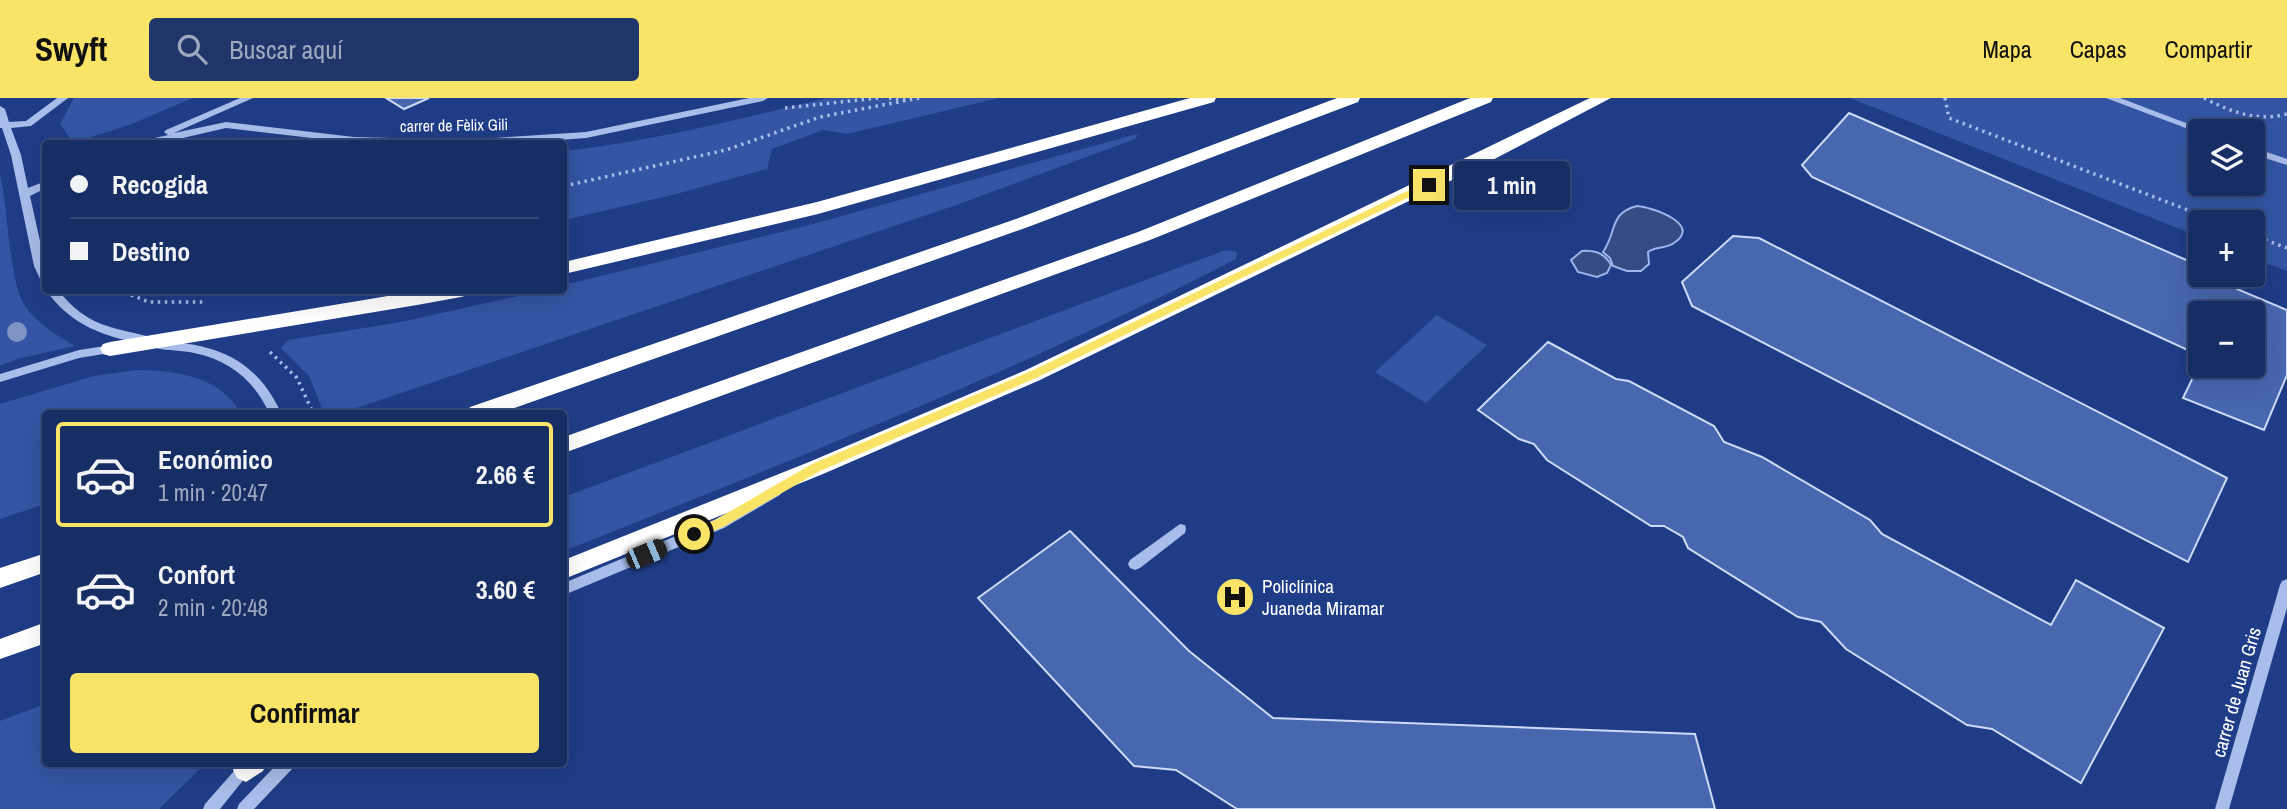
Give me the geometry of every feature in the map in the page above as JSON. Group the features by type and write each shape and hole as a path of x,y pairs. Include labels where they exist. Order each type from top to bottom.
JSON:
{"highway":[{"path":"567,267 818,208 1208,98"},
{"path":"486,410 1009,228 1174,168 1352,98"},
{"path":"567,444 1144,236 1485,98"},
{"path":"567,569 816,468 1032,375 1477,162 1603,98"},
{"path":"110,349 357,310 440,294"},
{"path":"0,578 42,563"},
{"path":"0,649 42,633"}],"street":[{"path":"3,125 22,125 34,120 63,98"},
{"path":"151,140 248,98"},
{"name":"carrer de Fèlix Gili","path":"518,140 573,136 763,98"},
{"path":"2111,98 2188,126"},
{"path":"0,109 3,125 16,155 42,272"},
{"path":"16,155 19,140 34,120"},
{"name":"carrer de Fèlix Gili","path":"158,140 226,125 354,140"},
{"path":"2265,154 2287,162"},
{"path":"24,194 42,186"},
{"path":"54,294 63,306 107,333 181,345 224,358 243,369 260,384 273,410"},
{"path":"0,378 79,354 145,345 181,345"},
{"path":"567,588 719,524 816,468"},
{"path":"1135,564 1180,528"},
{"name":"carrer de Juan Gris","path":"2222,809 2287,585"},
{"path":"210,809 248,767"},
{"path":"244,809 284,767"}],"path":[{"path":"778,109 878,98"},
{"path":"889,98 911,101"},
{"path":"567,185 726,150 820,117 919,98"},
{"path":"1945,98 1949,118 2189,210"},
{"path":"2204,98 2221,107 2262,120 2287,114"},
{"path":"2265,240 2287,248"}],"shaded area":[{"path":"74,98 193,98 129,125 82,140 71,140 60,124"},
{"path":"827,98 999,98 847,134 823,130 772,149 767,169 567,219 567,151 729,121"},
{"path":"1850,98 2287,98 2287,271 2265,263 2265,210 2188,210 2188,232"},
{"path":"1138,135 1135,139 962,203 351,410 323,410 309,376 281,348 288,340 396,323 527,294 567,294 567,284 806,226"},
{"path":"0,174 19,293 24,304 40,323 75,346 17,359 0,366"},
{"path":"1637,206 1672,218 1682,229 1681,236 1668,246 1648,252 1649,264 1641,271 1627,271 1613,266 1610,258 1603,252 1618,218 1628,209"},
{"path":"1226,250 1237,252 1236,259 988,377 567,550 567,496"},
{"path":"1582,251 1595,252 1606,258 1611,265 1607,273 1597,277 1578,272 1571,260"},
{"path":"1437,315 1487,345 1426,403 1375,372"},
{"path":"136,370 181,374 221,390 239,410 42,410 42,505 0,519 0,404 94,376"},
{"path":"42,705 42,767 202,767 159,809 0,809 0,721"}],"building":[{"path":"386,98 429,98 404,109"},
{"path":"1849,113 2188,261 2188,287 2236,287 2287,310 2287,375 2264,430 2183,398 2193,378 2265,378 2265,301 2188,301 2188,350 1812,177 1802,165"},
{"path":"1733,236 1759,238 2227,478 2188,562 1692,306 1682,282"},
{"path":"1548,342 1616,379 1629,381 1714,426 1724,442 1762,457 1870,520 1882,534 2051,625 2076,580 2164,628 2081,783 1992,729 1967,725 1846,649 1821,622 1798,617 1688,548 1683,537 1664,526 1651,526 1547,460 1534,444 1519,439 1478,410"},
{"path":"1070,531 1189,651 1273,718 1695,734 1715,809 1237,809 1176,770 1134,766 978,598"}],"place":[{"name":"Policlínica Juaneda Miramar","path":"1235,597"}],"route":[{"path":"694,534 719,524 816,468 1032,375 1429,185"}]}
